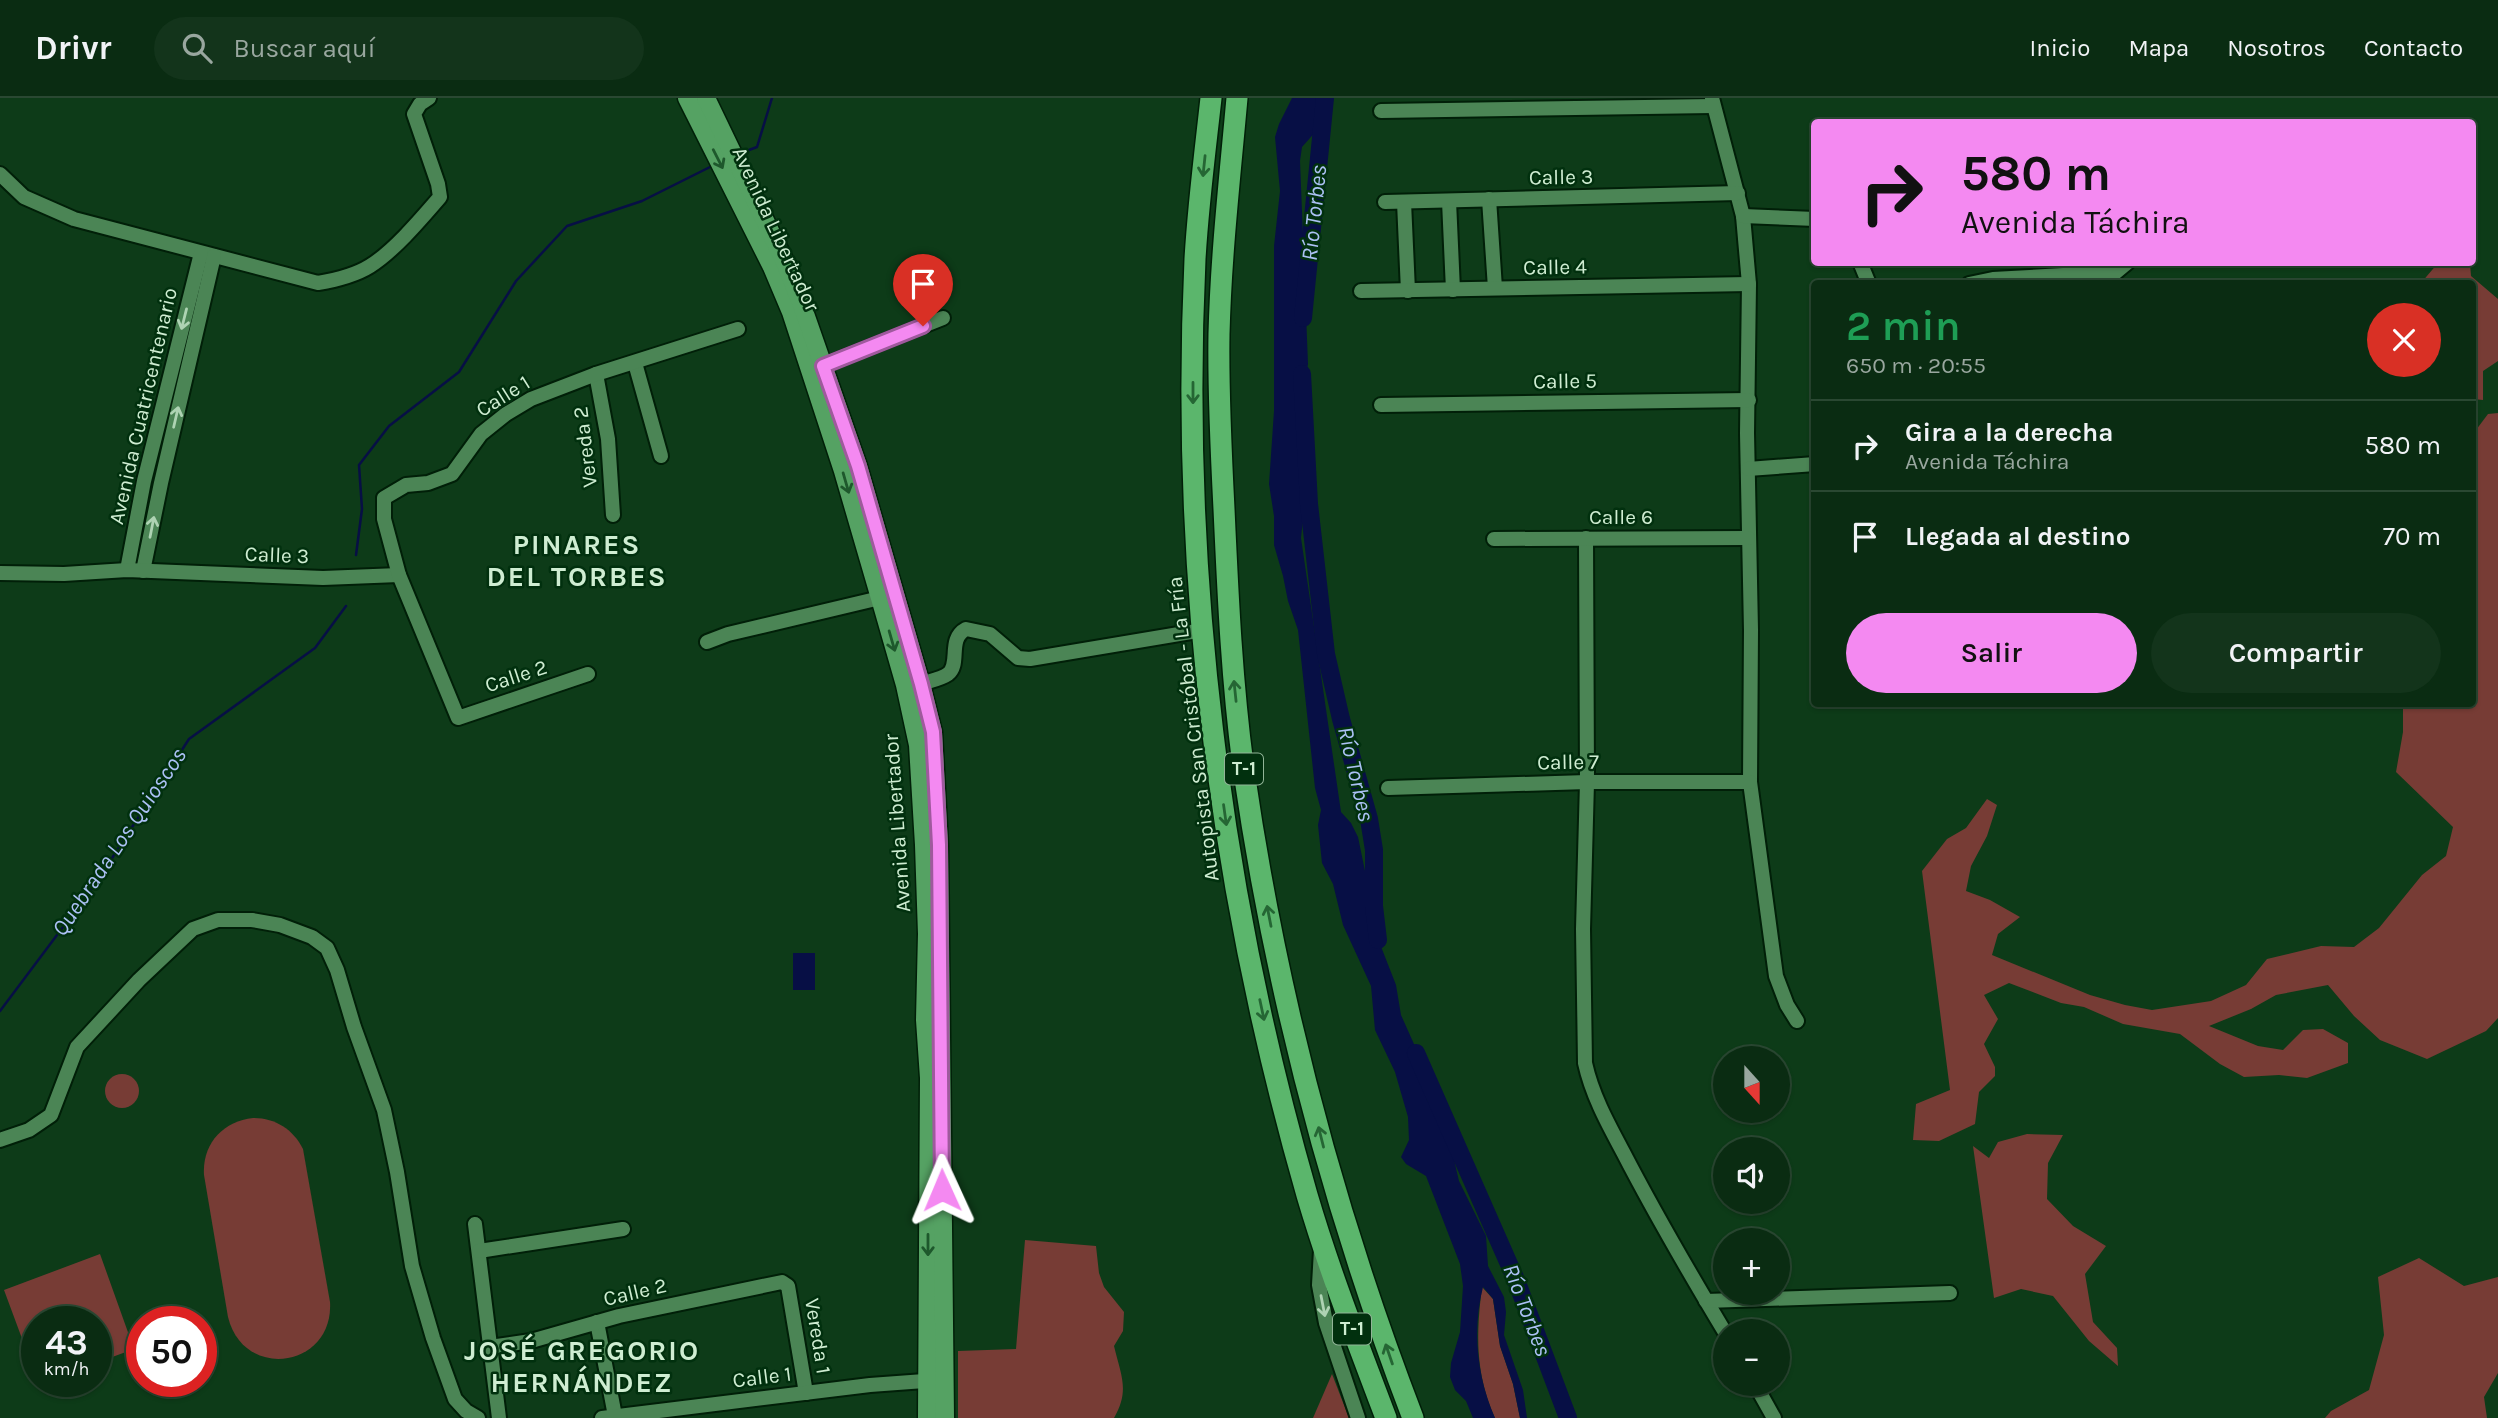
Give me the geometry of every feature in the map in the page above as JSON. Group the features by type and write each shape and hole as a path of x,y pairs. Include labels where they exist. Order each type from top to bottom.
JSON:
{"highway":[{"name":"Autopista San Cristóbal - La Fría","path":"1211,98 1195,257 1192,340 1195,506 1203,630 1232,871 1284,1109 1321,1238 1385,1418"},
{"name":"T-1","path":"1237,98 1219,333 1227,592 1244,772 1292,1028 1334,1184 1366,1289 1413,1418"}],"main road":[{"name":"Avenida Libertador","path":"687,98 772,267 858,466 933,732 939,845 936,1380 927,1418"},
{"name":"Avenida Libertador","path":"706,98 785,262 905,685 918,745 927,934 925,1020 929,1078 936,1380 945,1418"}],"street":[{"path":"0,174 24,197 55,212 318,283 340,279 371,265 440,197 414,114 420,104 429,98"},
{"path":"1381,111 1713,102 1743,216 1749,284 1749,782 1776,976 1787,1005 1797,1021"},
{"name":"Calle 3","path":"1385,202 1738,193"},
{"path":"1489,199 1494,288"},
{"path":"1449,201 1453,290"},
{"path":"1404,202 1408,291"},
{"path":"1743,216 1811,219"},
{"name":"Avenida Cuatricentenario","path":"127,570 144,481 208,254"},
{"name":"Avenida Cuatricentenario","path":"143,571 208,254"},
{"path":"1988,280 2116,272 2123,266"},
{"name":"Calle 4","path":"1361,291 1749,284"},
{"path":"817,368 943,318"},
{"name":"Calle 1","path":"399,575 384,519 384,498 406,485 428,483 452,474 481,434 531,399 596,374 738,329"},
{"path":"635,363 660,456"},
{"name":"Vereda 2","path":"596,374 608,439 613,515"},
{"name":"Calle 5","path":"1381,405 1749,400"},
{"path":"1748,469 1811,464"},
{"path":"1586,538 1587,782 1583,929 1586,1070 1605,1116 1638,1181 1717,1319"},
{"name":"Calle 6","path":"1494,539 1748,538"},
{"name":"Calle 3","path":"0,573 64,574 127,570 309,577 399,575"},
{"name":"Calle 2","path":"399,575 457,718 587,674"},
{"path":"707,642 728,634 880,598"},
{"path":"921,684 948,674 957,638 966,629 990,634 1018,658 1030,659 1203,630"},
{"name":"Calle 7","path":"1388,788 1587,782 1749,782"},
{"path":"0,1140 29,1129 51,1115 62,1093 66,1070 77,1047 139,980 193,929 218,920 252,920 280,925 312,937 327,948 337,971 384,1110 412,1266 437,1349 455,1399 466,1411 478,1418"},
{"path":"475,1224 499,1418"},
{"path":"479,1251 623,1229"},
{"path":"1321,1238 1319,1285 1326,1323 1358,1418"},
{"name":"Calle 2","path":"490,1348 531,1341 619,1316 777,1282 788,1286"},
{"name":"Vereda 1","path":"788,1286 806,1393"},
{"path":"1706,1301 1950,1293"},
{"path":"597,1322 608,1417"},
{"name":"Calle 1","path":"608,1417 686,1413 806,1393 936,1380"},
{"path":"1762,1396 1774,1418"}],"shaded area":[{"path":"1292,98 1331,98 1327,119 1302,147 1300,161 1308,364 1298,427 1306,488 1301,538 1341,812 1358,837 1380,944 1396,985 1401,1015 1422,1062 1427,1100 1449,1139 1459,1181 1486,1236 1488,1266 1504,1297 1504,1335 1523,1390 1527,1418 1520,1418 1513,1384 1500,1346 1493,1299 1483,1287 1478,1320 1478,1353 1484,1386 1495,1418 1473,1418 1466,1401 1455,1390 1450,1377 1460,1332 1463,1286 1460,1264 1426,1176 1406,1164 1401,1157 1409,1140 1408,1117 1395,1072 1375,1030 1371,986 1343,925 1333,884 1322,863 1318,825 1321,810 1315,788 1298,630 1274,545 1274,516 1269,484 1274,411 1274,246 1280,191 1275,137"},
{"path":"2435,266 2470,266 2471,276 2476,280 2424,280"},
{"path":"2476,280 2498,299 2498,361 2483,371 2483,400 2476,399"},
{"path":"2498,413 2498,1018 2486,1031 2427,1059 2380,1040 2354,1016 2328,985 2276,995 2251,1009 2209,1026 2258,1046 2283,1050 2303,1030 2323,1029 2348,1043 2348,1063 2307,1078 2279,1075 2244,1077 2220,1064 2180,1034 2123,1024 2084,1007 2061,1003 2009,983 1984,995 1998,1019 1984,1044 1995,1067 1995,1076 1979,1092 1975,1124 1939,1141 1913,1140 1916,1104 1950,1090 1922,871 1947,839 1966,828 1987,799 1997,805 1987,836 1971,866 1966,891 1990,900 2020,917 1998,934 1992,955 2090,995 2152,1010 2211,1001 2246,985 2267,959 2321,946 2354,947 2379,928 2422,875 2446,856 2453,827 2396,772 2403,732 2403,707 2476,707 2476,430 2488,414"},
{"path":"793,953 815,953 815,990 793,990"},
{"path":"122,1074 134,1079 139,1091 134,1103 122,1108 110,1103 105,1091 110,1079"},
{"path":"253,1118 269,1120 289,1130 303,1149 330,1302 327,1324 318,1341 304,1352 286,1358 268,1358 251,1351 237,1338 228,1317 204,1175 207,1153 216,1136 232,1124"},
{"path":"2027,1134 2063,1135 2048,1163 2047,1199 2073,1226 2106,1246 2085,1274 2093,1322 2117,1348 2118,1366 2089,1341 2053,1296 2021,1289 1994,1298 1973,1146 1989,1158 1998,1142"},
{"path":"1025,1240 1096,1246 1099,1273 1104,1287 1124,1312 1123,1331 1114,1346 1123,1391 1114,1418 958,1418 958,1351 1016,1349"},
{"path":"100,1254 126,1327 126,1352 112,1357 112,1306 21,1306 21,1336 4,1290"},
{"path":"2419,1258 2464,1286 2498,1277 2498,1373 2484,1397 2487,1418 2325,1418 2331,1411 2369,1390 2384,1335 2378,1277"},
{"path":"1482,1287 1493,1299 1500,1346 1513,1384 1520,1418 1495,1418 1488,1401 1478,1337"},
{"path":"1332,1374 1349,1418 1313,1418"}],"waterway":[{"name":"Quebrada Los Quioscos","path":"741,153 757,147 772,98"},
{"name":"Río Torbes","path":"1303,318 1325,98"},
{"name":"Quebrada Los Quioscos","path":"356,555 362,509 359,465 389,426 459,372 516,281 567,226 642,201 712,166"},
{"name":"Río Torbes","path":"1302,374 1309,504 1326,654 1369,819 1374,850 1374,906 1378,940"},
{"name":"Quebrada Los Quioscos","path":"0,1011 96,883 189,739 315,648 346,606"},
{"name":"Río Torbes","path":"1416,1053 1516,1280 1568,1418"}],"district":[{"name":"PINARES DEL TORBES","path":"577,560"},
{"name":"JOSÉ GREGORIO HERNÁNDEZ","path":"582,1366"}],"route":[{"path":"923,326 823,366 858,466 933,732 941,935 942,1190"}]}
